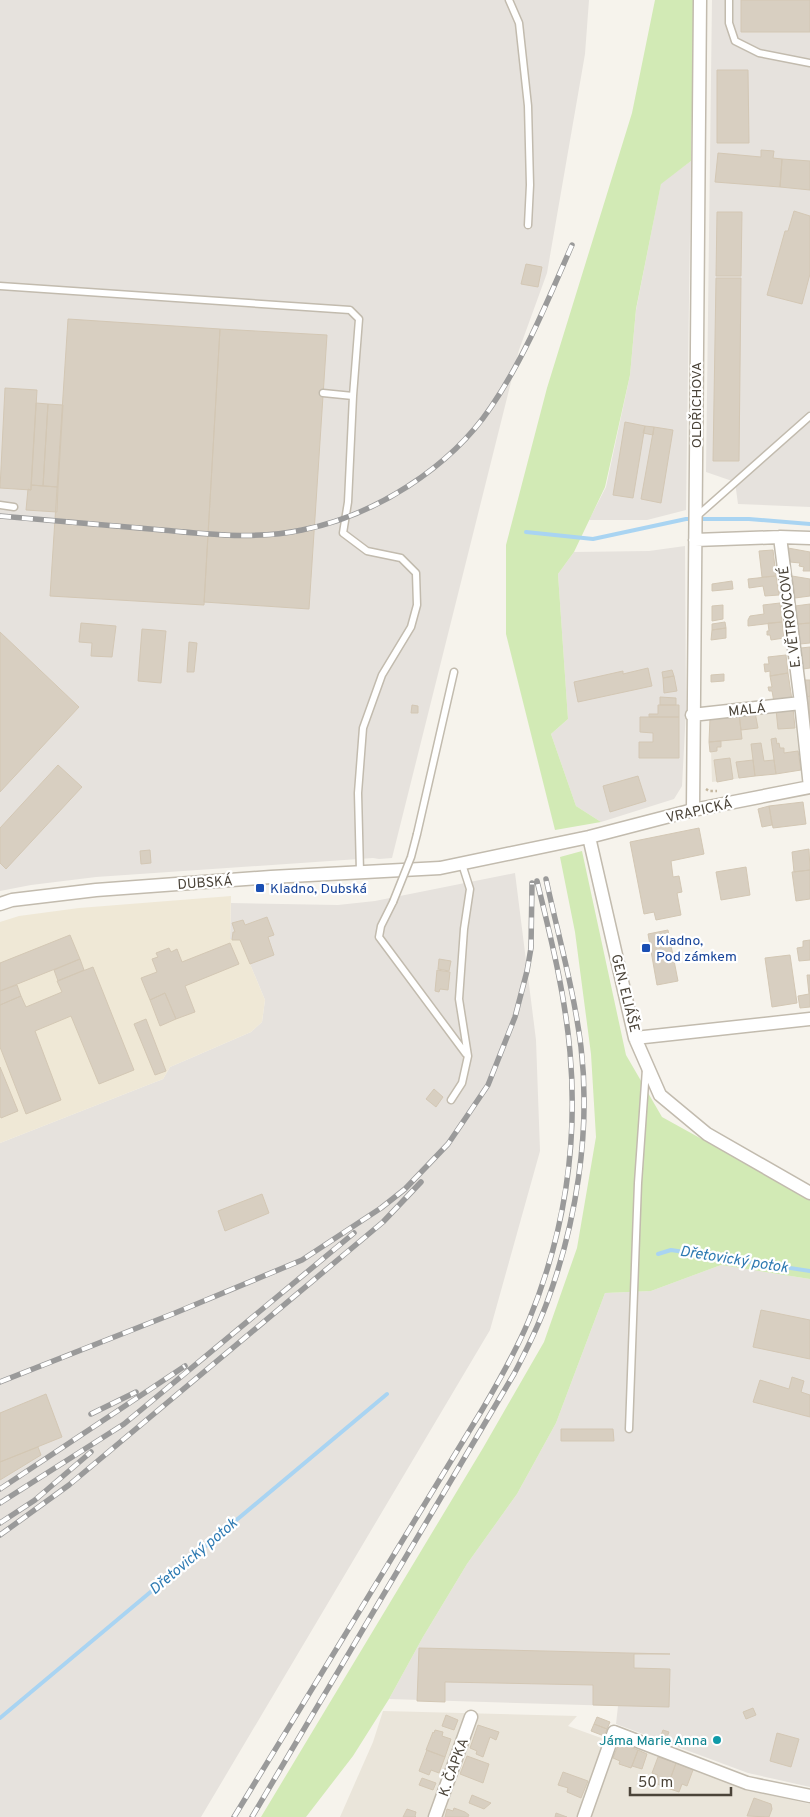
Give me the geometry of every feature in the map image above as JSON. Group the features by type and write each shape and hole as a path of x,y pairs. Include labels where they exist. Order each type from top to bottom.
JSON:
{"street":[{"name":"OLDŘICHOVA","path":"692,810 700,0"},
{"path":"695,540 780,537 810,538"},
{"name":"E. VĚTROVCOVÉ","path":"780,537 810,787"},
{"path":"796,676 810,675"},
{"name":"MALÁ","path":"692,715 801,703"},
{"name":"VRAPICKÁ","path":"588,837 692,810 810,787"},
{"name":"DUBSKÁ","path":"0,904 12,900 96,890 440,868 588,837"},
{"name":"GEN. ELIÁŠE","path":"588,837 635,1038 810,1019"},
{"path":"635,1038 660,1095 707,1134 810,1193"},
{"name":"K. ČAPKA","path":"435,1817 471,1717"},
{"path":"584,1817 614,1732 747,1783 810,1796"}],"lane":[{"path":"509,0 519,23 528,106 530,185 528,225"},
{"path":"729,0 729,23 735,41 759,52 810,63"},
{"path":"0,286 350,310 359,319 348,502 343,533 367,551 401,558 416,573 417,606 410,627 382,675 363,728 358,793 360,872"},
{"path":"323,393 353,396"},
{"path":"695,518 810,416"},
{"path":"0,505 14,507"},
{"path":"454,672 411,857 381,926 379,937 468,1056"},
{"path":"451,1100 462,1083 468,1056 459,1000 464,929 470,890 462,864"},
{"path":"629,1429 638,1192 646,1063"}],"path":[{"path":"703,786 709,791 720,790"}],"shaded area":[{"path":"0,0 589,0 585,54 547,273 519,350 392,858 96,877 0,891"},
{"path":"712,0 810,0 810,507 738,504 735,482 706,472"},
{"path":"691,161 686,510 647,520 589,520 606,487 630,375 636,310 661,183"},
{"path":"685,546 686,710 682,786 674,799 601,822 576,806 551,734 568,719 558,574 574,552 649,551"},
{"path":"793,708 801,770 712,782 710,718"},
{"path":"515,873 536,1040 540,1151 490,1330 201,1817 0,1817 0,1143 163,1079 170,1067 251,1032 262,1022 265,1000 240,940 230,939 231,903 338,905 375,901"},
{"path":"231,896 230,939 240,940 265,1000 262,1022 251,1032 170,1067 163,1079 0,1143 0,922 19,916 79,908"},
{"path":"721,1265 810,1279 810,1787 748,1773 616,1724 618,1706 389,1699 423,1637 467,1564 517,1494 556,1423 605,1293 651,1291"},
{"path":"383,1711 577,1716 568,1726 615,1743 617,1738 756,1792 810,1804 810,1817 340,1817 373,1742"}],"green space":[{"path":"655,0 694,0 691,161 661,184 636,309 630,375 605,487 574,552 558,574 568,719 551,734 576,806 601,822 555,830 506,634 506,545 547,388 632,113"},
{"path":"582,851 626,1055 662,1117 810,1199 810,1279 721,1265 651,1291 605,1293 556,1423 517,1494 467,1564 423,1637 389,1699 353,1756 306,1817 261,1817 483,1448 544,1342 577,1248 596,1137 591,1054 575,932 560,857"}],"building":[{"path":"741,0 810,0 810,32 741,32"},
{"path":"717,70 748,70 749,143 717,143"},
{"path":"761,150 774,151 773,158 782,159 780,187 715,182 718,153 761,157"},
{"path":"782,159 810,161 810,190 780,187"},
{"path":"794,211 810,216 810,274 802,304 767,295 785,231 788,231"},
{"path":"717,212 742,212 741,276 716,276"},
{"path":"526,264 542,267 538,287 521,284"},
{"path":"716,278 741,278 739,461 713,461"},
{"path":"68,319 220,329 204,605 50,596"},
{"path":"220,329 327,335 309,609 204,602"},
{"path":"5,388 37,390 31,490 0,488"},
{"path":"36,403 48,404 43,486 31,485"},
{"path":"48,404 63,405 58,487 43,486"},
{"path":"625,422 645,426 633,498 613,495"},
{"path":"645,426 654,427 653,435 643,433"},
{"path":"654,427 673,430 661,503 641,499"},
{"path":"31,485 58,487 57,512 26,510 28,489 31,490"},
{"path":"788,548 810,552 810,571 803,571 804,567 799,566 800,563 790,562"},
{"path":"773,550 776,576 762,577 759,551"},
{"path":"776,576 779,595 765,596 763,586 749,588 748,579"},
{"path":"792,576 810,579 810,596 795,598"},
{"path":"732,581 733,589 712,591 712,584"},
{"path":"780,603 782,622 748,626 750,616 764,614 763,605"},
{"path":"810,604 810,623 798,624 795,606"},
{"path":"723,605 723,619 712,621 712,606"},
{"path":"725,622 726,628 712,630 712,624"},
{"path":"782,622 784,638 771,640 770,635 767,635 767,631 769,631 768,623"},
{"path":"81,623 116,626 112,657 91,656 92,643 79,642"},
{"path":"810,623 810,643 800,644 798,624"},
{"path":"726,628 726,638 711,640 712,630"},
{"path":"142,629 166,631 161,683 138,681"},
{"path":"0,632 79,707 0,792"},
{"path":"189,642 197,643 194,672 187,672"},
{"path":"810,647 810,668 803,669 801,648"},
{"path":"786,655 788,673 770,676 770,671 765,672 764,664 769,664 768,657"},
{"path":"648,668 652,686 578,702 574,682 623,671 623,674"},
{"path":"672,670 674,676 663,678 662,672"},
{"path":"788,673 792,700 774,702 772,691 769,691 768,687 772,687 770,676"},
{"path":"724,674 724,681 711,682 711,675"},
{"path":"674,676 677,691 664,693 663,678"},
{"path":"805,680 810,680 810,696 807,697"},
{"path":"810,696 810,717 807,697"},
{"path":"660,697 676,698 676,705 660,705"},
{"path":"412,705 418,706 418,713 411,713"},
{"path":"658,705 679,705 679,717 649,717 649,714 658,714"},
{"path":"793,708 795,728 778,729 776,710"},
{"path":"755,712 758,728 741,730 739,714"},
{"path":"739,714 742,739 709,742 710,718"},
{"path":"640,717 679,717 679,758 639,758 639,742 653,742 653,733 640,732"},
{"path":"776,738 780,748 784,748 784,753 798,751 801,770 776,774 771,739"},
{"path":"721,741 721,747 717,747 717,751 710,752 709,742"},
{"path":"761,743 764,761 774,760 776,774 755,776 751,744"},
{"path":"730,758 733,779 717,782 714,760"},
{"path":"753,760 755,776 739,778 736,762"},
{"path":"58,765 82,787 6,869 0,863 0,828"},
{"path":"638,776 646,801 610,812 603,786"},
{"path":"803,802 806,824 773,828 769,806"},
{"path":"769,806 772,825 762,827 758,809"},
{"path":"699,828 704,854 671,861 673,877 679,876 682,892 677,893 681,915 656,920 654,912 644,914 630,842"},
{"path":"809,849 810,870 794,872 792,852"},
{"path":"150,850 151,863 141,864 140,851"},
{"path":"746,867 750,895 721,900 716,872"},
{"path":"810,870 810,899 796,901 792,872"},
{"path":"267,917 274,935 268,937 274,955 250,964 240,940 232,940 233,932 235,932 232,923 243,920 245,925"},
{"path":"668,930 678,981 657,985 648,934"},
{"path":"70,935 80,959 0,991 0,963"},
{"path":"810,940 810,960 799,961 797,948 803,947 803,941"},
{"path":"230,943 239,964 185,986 195,1012 176,1019 165,993 150,1000 141,978 157,972 152,959 158,957 156,953 169,948 171,952 177,949 182,962"},
{"path":"790,955 797,1003 772,1007 765,958"},
{"path":"80,959 84,970 58,981 54,970"},
{"path":"439,959 451,961 449,971 438,969"},
{"path":"93,967 134,1070 99,1084 71,1016 35,1031 61,1100 26,1114 0,1047 0,1005 21,996 26,1007 62,992 57,981"},
{"path":"437,970 450,972 448,990 440,989 439,992 435,991"},
{"path":"807,975 810,975 810,1007 800,1008 798,996 809,994"},
{"path":"17,985 21,996 0,1005 0,991"},
{"path":"165,993 176,1019 160,1026 150,1000"},
{"path":"146,1019 166,1071 155,1075 134,1024"},
{"path":"0,1067 18,1111 1,1118 0,1116"},
{"path":"434,1089 443,1097 436,1107 426,1099"},
{"path":"262,1194 269,1213 225,1231 218,1211"},
{"path":"761,1310 810,1320 810,1359 753,1347"},
{"path":"792,1377 804,1381 801,1392 810,1395 810,1417 753,1402 760,1380 789,1389"},
{"path":"46,1394 62,1437 0,1462 0,1413"},
{"path":"561,1429 613,1429 614,1441 561,1441"},
{"path":"38,1447 41,1455 0,1480 0,1462"},
{"path":"419,1648 670,1654 634,1654 634,1668 670,1669 669,1707 593,1705 593,1685 445,1682 445,1702 417,1701"},
{"path":"753,1708 756,1715 746,1719 743,1712"},
{"path":"446,1715 458,1720 454,1730 442,1726"},
{"path":"597,1717 610,1722 607,1729 594,1724"},
{"path":"594,1724 607,1729 604,1736 591,1731"},
{"path":"478,1725 499,1732 496,1740 490,1737 483,1757 476,1754 477,1751 470,1748"},
{"path":"435,1730 443,1732 442,1736 451,1739 445,1757 426,1750"},
{"path":"663,1730 669,1732 665,1742 659,1740"},
{"path":"777,1733 799,1739 791,1767 770,1761"},
{"path":"619,1743 638,1750 631,1768 619,1764 620,1761 613,1758"},
{"path":"427,1750 445,1757 439,1773 431,1770 429,1775 419,1771"},
{"path":"638,1750 647,1754 642,1769 632,1766"},
{"path":"467,1756 489,1764 483,1783 460,1774"},
{"path":"658,1757 676,1763 667,1788 655,1783 658,1775 652,1773"},
{"path":"676,1763 693,1770 687,1786 682,1784 679,1792 667,1788"},
{"path":"563,1772 588,1781 581,1798 567,1792 568,1788 558,1785"},
{"path":"422,1778 436,1783 433,1790 419,1785"},
{"path":"472,1795 491,1803 484,1809 469,1803"},
{"path":"754,1798 771,1804 772,1809 769,1817 747,1816"},
{"path":"454,1808 465,1812 469,1815 468,1817 445,1817 447,1809 453,1811"},
{"path":"407,1809 416,1812 416,1817 403,1817"},
{"path":"556,1813 567,1817 555,1817"}],"waterway":[{"path":"526,532 593,539 686,519 749,519 810,524"},
{"name":"Dřetovický potok","path":"658,1254 671,1250 810,1271"},
{"name":"Dřetovický potok","path":"0,1718 387,1394"}],"railway":[{"path":"0,516 215,534 267,535 302,530 329,523 383,501 432,469 454,450 491,407 515,368 545,307 572,245"},
{"path":"252,1817 514,1374 539,1323 557,1274 566,1243 579,1178 584,1112 584,1079 574,1005 546,879"},
{"path":"234,1817 488,1399 519,1343 541,1288 551,1255 566,1188 570,1154 572,1086 565,1009 537,881"},
{"path":"0,1382 175,1313 302,1260 381,1208 405,1189 448,1144 488,1085 515,1017 527,971 531,948 532,883"},
{"path":"0,1535 69,1485 383,1222 421,1182"},
{"path":"0,1503 124,1424 354,1233"},
{"path":"0,1489 185,1366"},
{"path":"91,1414 136,1392"},
{"path":"0,1523 35,1500 91,1452"}],"place":[{"name":"Kladno, Dubská","path":"260,888"},
{"name":"Kladno, Pod zámkem","path":"646,948"},
{"name":"Jáma Marie Anna","path":"717,1740"}]}
